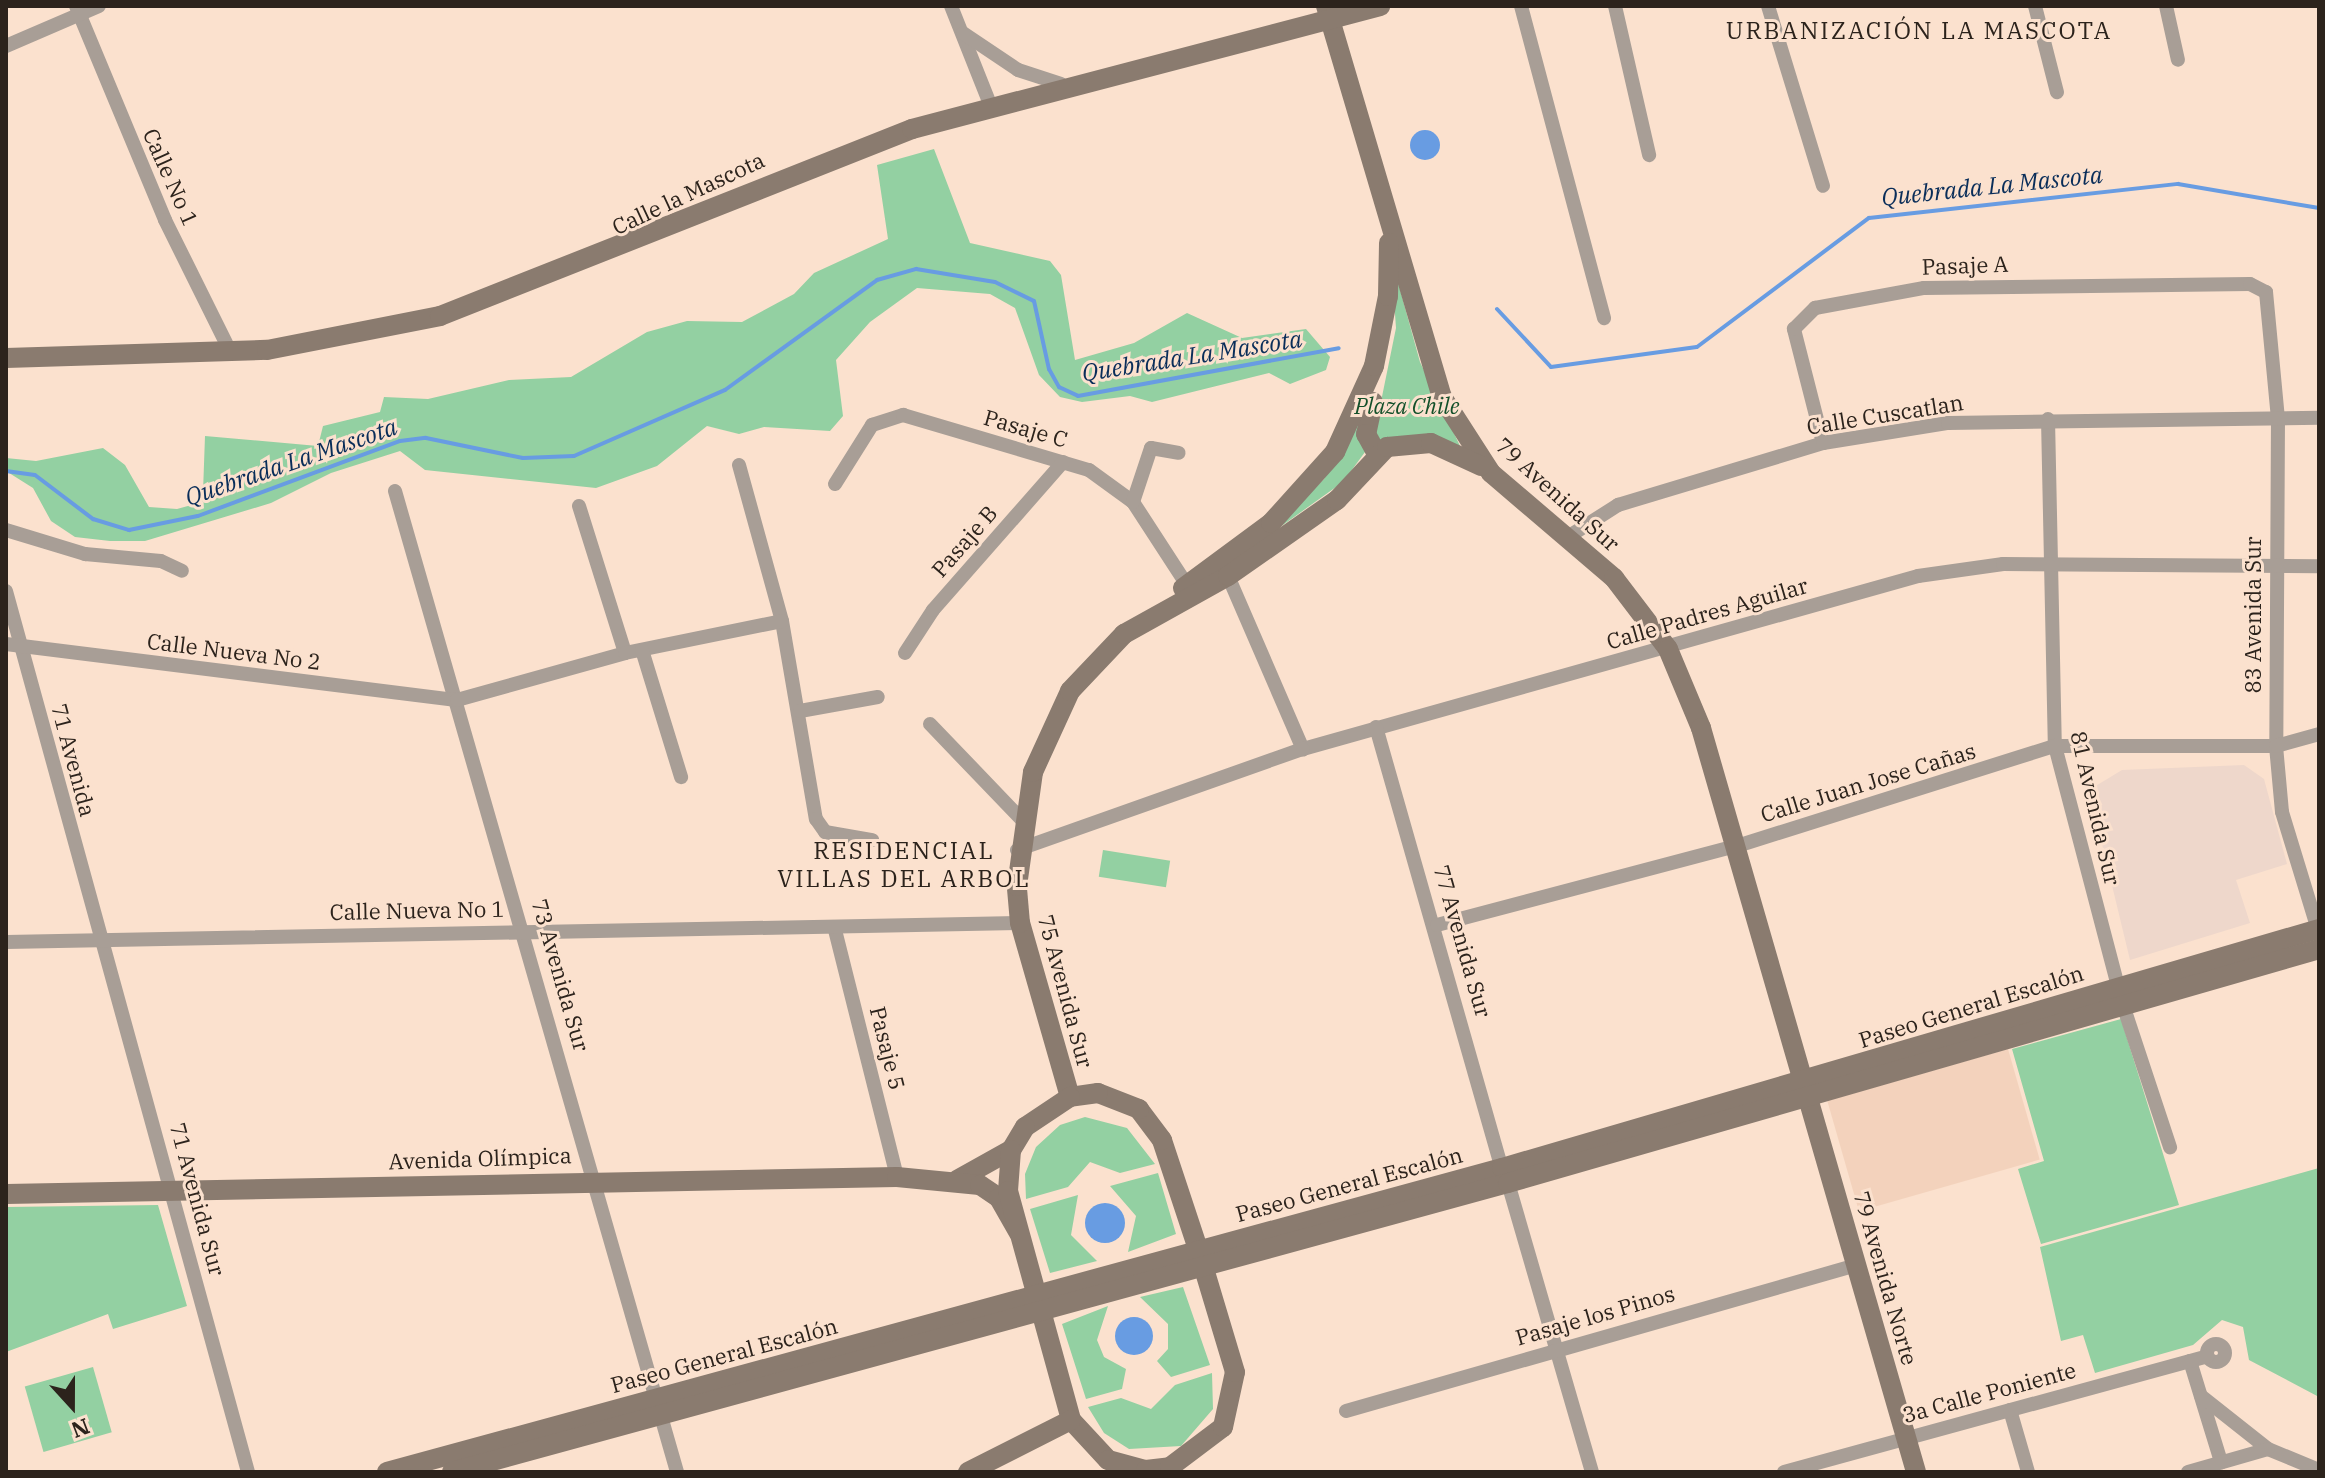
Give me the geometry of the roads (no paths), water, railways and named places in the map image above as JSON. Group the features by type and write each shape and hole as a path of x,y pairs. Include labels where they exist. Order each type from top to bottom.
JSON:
{"main road":[{"name":"Calle la Mascota","path":"6,358 231,353 305,346 471,307 617,252 789,173 990,104 1328,12 1380,6"},
{"name":"79 Avenida Sur","path":"1328,12 1428,365 1491,473 1571,535 1668,649 1737,846 1807,1090"},
{"name":"75 Avenida Sur","path":"1070,1097 1020,923 1017,850 1033,772 1070,691 1105,649 1271,523 1335,452 1374,366 1388,296 1389,223"},
{"path":"1388,296 1389,347 1366,424 1377,454 1397,443 1431,443 1491,473"},
{"name":"75 Avenida Sur","path":"1158,611 1228,576 1337,500 1377,454"},
{"name":"Paseo General Escalón","path":"387,1472 659,1406 1505,1176 1807,1090 2120,995 2319,930"},
{"name":"Paseo General Escalón","path":"2120,995 2319,949"},
{"name":"79 Avenida Norte","path":"1807,1090 1916,1472"},
{"name":"75 Avenida Sur","path":"1011,1150 1025,1127 1070,1097 1098,1093 1128,1101 1151,1120 1200,1257"},
{"path":"957,1180 1011,1150"},
{"path":"1011,1150 1008,1191 1071,1420 1108,1460 1146,1470 1171,1469 1223,1427 1235,1390 1200,1257"},
{"name":"Avenida Olímpica","path":"6,1194 594,1178 897,1177 957,1180 993,1192 1019,1233"},
{"name":"Paseo General Escalón","path":"452,1472 659,1406"},
{"path":"968,1472 1071,1420"}],"street":[{"path":"6,46 77,11 99,6"},
{"path":"951,6 990,104"},
{"path":"1521,6 1604,318"},
{"path":"1615,6 1649,155"},
{"path":"1768,6 1823,186"},
{"path":"2035,6 2057,92"},
{"path":"2166,6 2178,60"},
{"name":"Calle No 1","path":"77,11 231,353"},
{"path":"963,33 1018,70 1061,84"},
{"name":"Pasaje A","path":"1823,443 1794,329 1815,308 1940,287 2250,284 2266,292"},
{"name":"83 Avenida Sur","path":"2266,292 2278,418 2274,568 2276,746 2282,812 2319,930"},
{"name":"Pasaje C","path":"835,484 872,425 903,415 1089,470 1133,502 1187,585"},
{"name":"Calle Cuscatlan","path":"1571,535 1618,505 1823,443 1948,423 2048,419 2319,418"},
{"name":"81 Avenida Sur","path":"2048,419 2048,566 2055,746 2120,995 2170,1147"},
{"path":"1133,502 1151,448 1179,453"},
{"name":"Pasaje B","path":"905,653 933,610 1063,462"},
{"path":"739,465 782,621 800,711 816,819 825,832 872,840"},
{"name":"73 Avenida Sur","path":"395,491 526,930 677,1472"},
{"path":"579,506 625,653"},
{"path":"6,530 85,554 161,561 182,571"},
{"name":"Calle Padres Aguilar","path":"1017,850 1303,749 1668,649 1918,576 2048,566 2319,566"},
{"path":"1228,576 1303,749"},
{"name":"71 Avenida","path":"6,591 13,644 99,939"},
{"path":"457,700 625,653 782,621"},
{"name":"Calle Nueva No 2","path":"13,644 457,700"},
{"path":"642,650 681,777"},
{"path":"800,711 878,697"},
{"path":"930,724 1021,819"},
{"name":"77 Avenida Sur","path":"1376,727 1437,925 1505,1176 1592,1472"},
{"name":"Calle Juan Jose Cañas","path":"1437,925 1737,846 2055,746 2276,746 2319,734"},
{"name":"Calle Nueva No 1","path":"6,942 526,930 835,930 1020,923"},
{"name":"Pasaje 5","path":"835,930 897,1177"},
{"name":"71 Avenida Sur","path":"99,939 174,1190 248,1472"},
{"name":"Pasaje los Pinos","path":"1346,1411 1557,1347 1857,1265"},
{"name":"3a Calle Poniente","path":"1784,1472 2207,1356"},
{"path":"2190,1361 2221,1462"},
{"path":"2201,1396 2268,1449 2319,1470"},
{"path":"2010,1410 2028,1472"},
{"path":"2188,1472 2268,1449"}],"water":[{"path":"1425,130 1435,135 1440,145 1435,155 1425,160 1415,155 1410,145 1415,135"},
{"path":"1105,1203 1119,1209 1125,1223 1119,1237 1105,1243 1091,1237 1085,1223 1091,1209"},
{"path":"1134,1317 1147,1323 1153,1336 1147,1349 1134,1355 1121,1349 1115,1336 1121,1323"}],"waterway":[{"name":"Quebrada La Mascota","path":"1497,309 1551,367 1697,347 1869,218 2178,184 2319,208"},
{"name":"Quebrada La Mascota","path":"6,471 35,475 93,519 129,530 198,516 400,441 426,438 523,458 574,456 725,390 877,280 916,269 995,282 1034,301 1049,369 1059,387 1078,396 1339,348"}],"district":[{"name":"URBANIZACIÓN LA MASCOTA","path":"1919,31"},
{"name":"RESIDENCIAL VILLAS DEL ARBOL","path":"904,865"}],"park label":[{"name":"Plaza Chile","path":"1407,406"}]}
